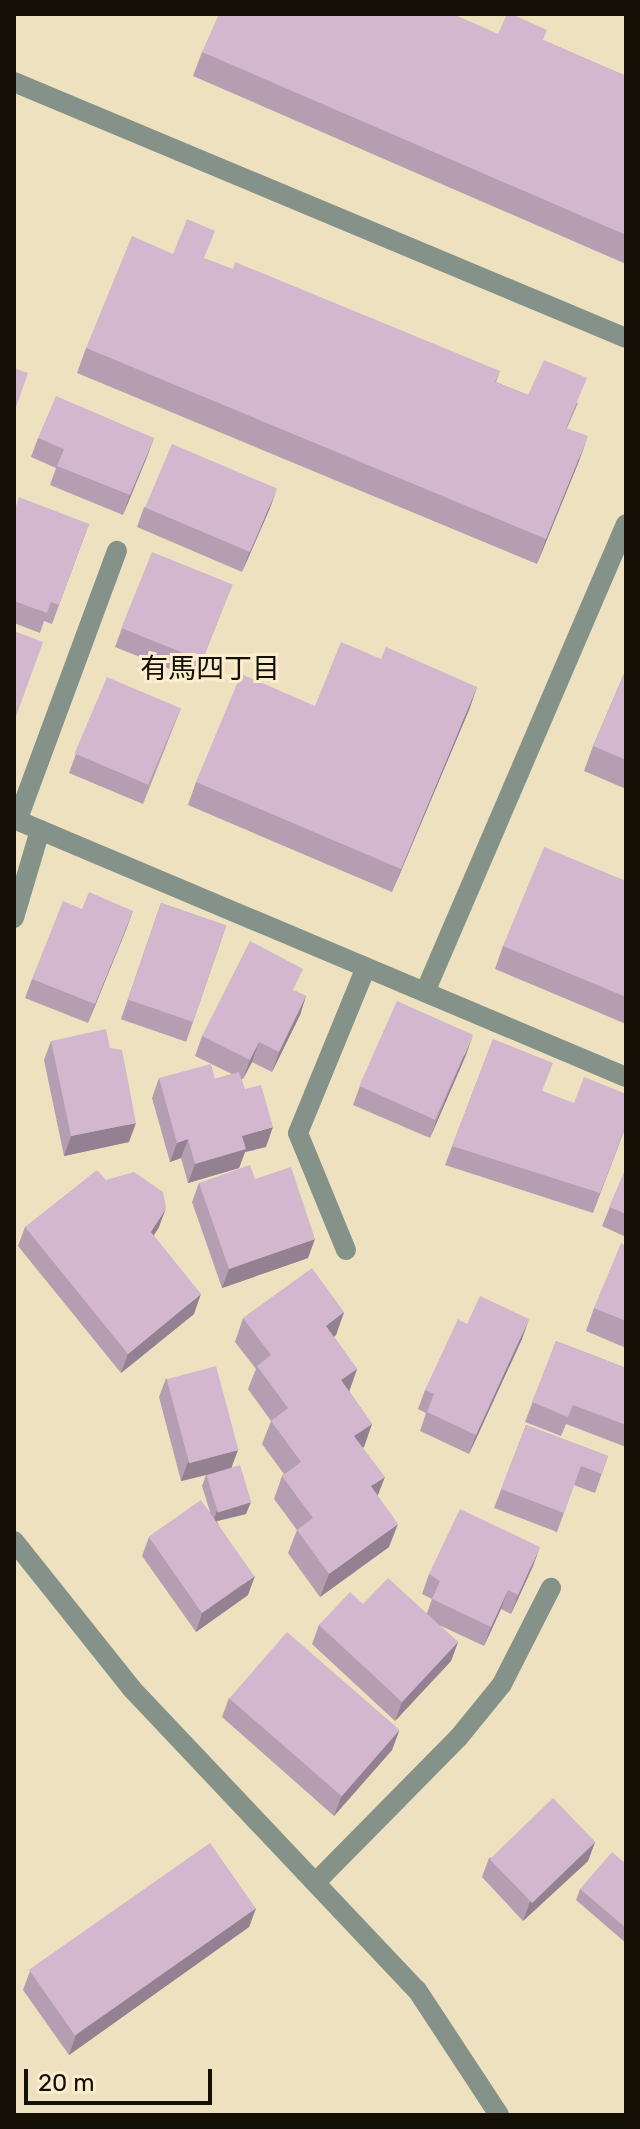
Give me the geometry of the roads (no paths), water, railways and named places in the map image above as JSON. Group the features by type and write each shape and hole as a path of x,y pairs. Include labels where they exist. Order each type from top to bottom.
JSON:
{"street":[{"path":"14,82 626,338"},
{"path":"425,992 626,524"},
{"path":"117,551 16,820 626,1077"},
{"path":"14,918 40,830"},
{"path":"346,1250 298,1133 366,967"},
{"path":"14,1541 132,1689 319,1879 417,1990 499,2115"},
{"path":"319,1879 493,1694 551,1588"}],"district":[{"name":"有馬四丁目","path":"210,669"}]}
